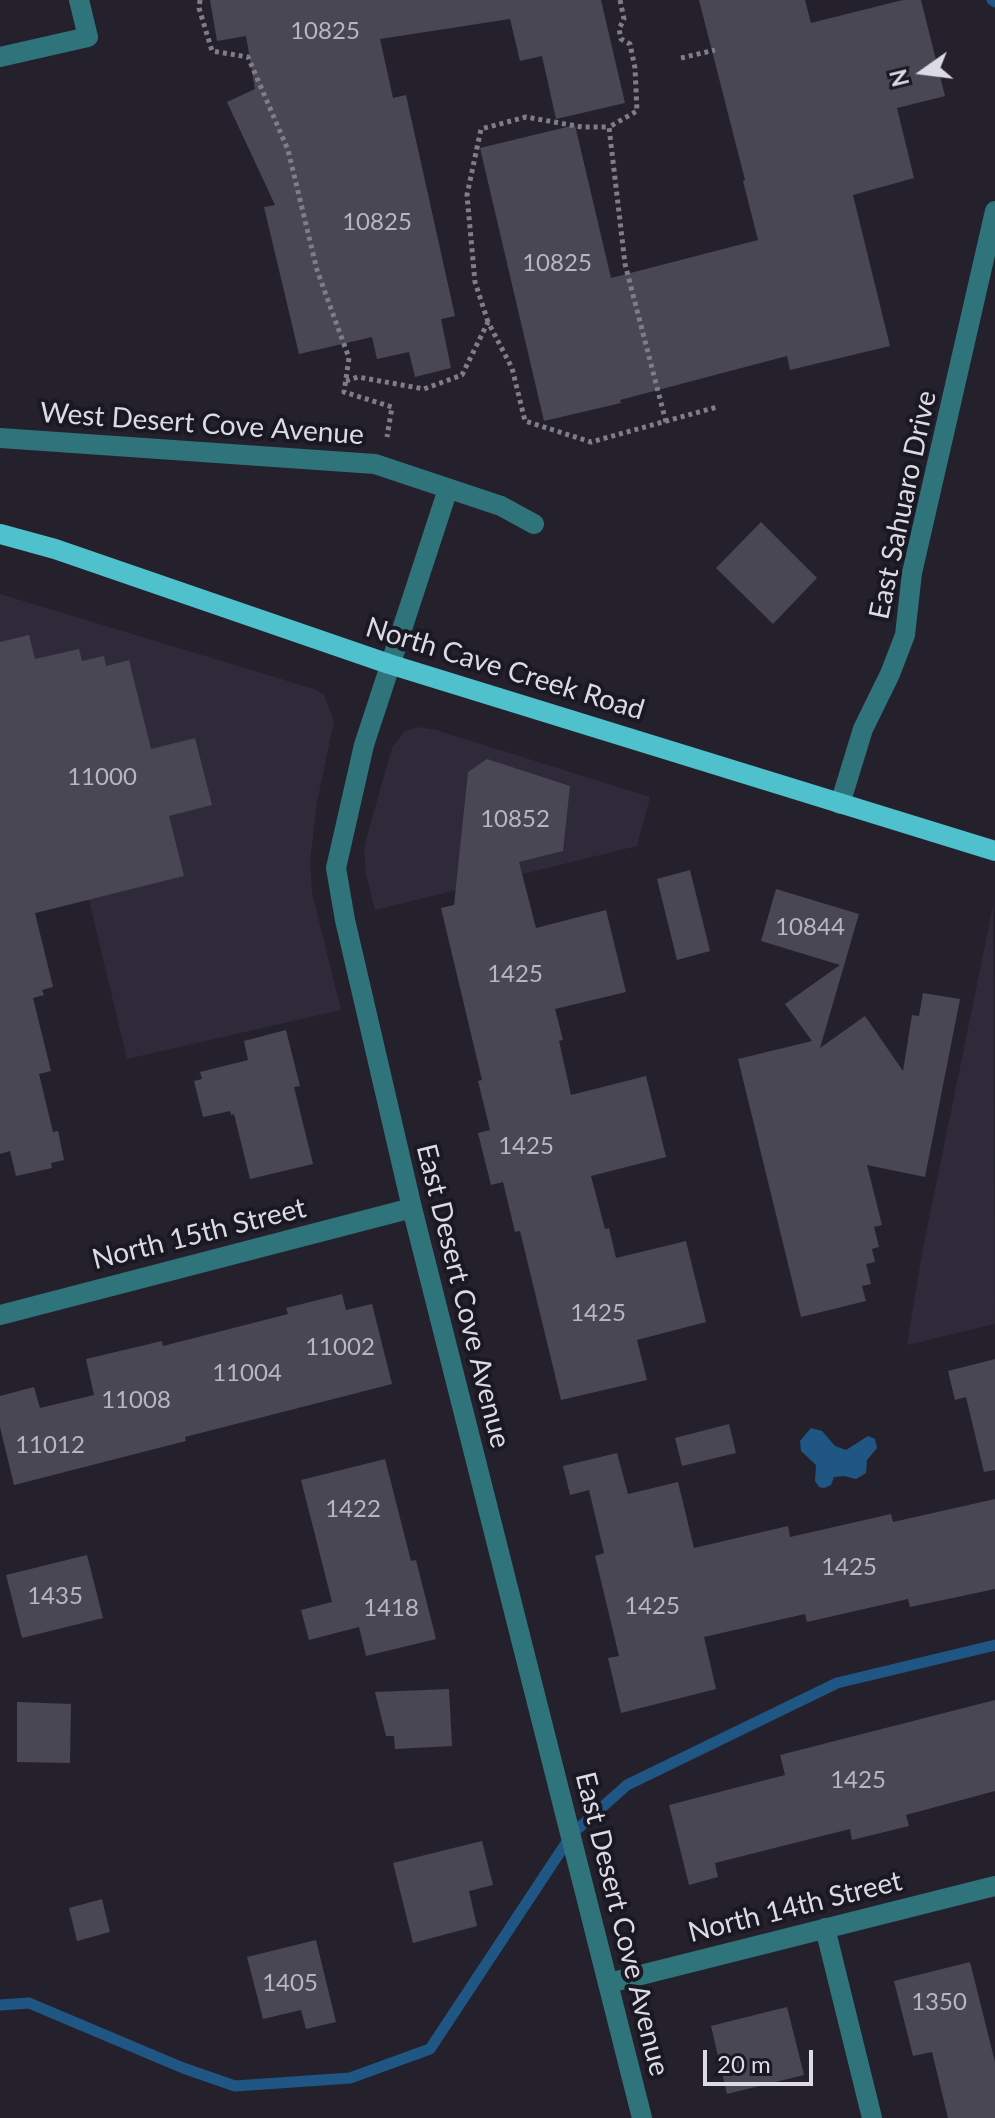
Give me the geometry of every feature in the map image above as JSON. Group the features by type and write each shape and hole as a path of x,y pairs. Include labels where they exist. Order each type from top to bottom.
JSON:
{"main road":[{"name":"North Cave Creek Road","path":"0,534 55,549 389,664 995,851"}],"street":[{"path":"0,57 88,37 79,0"},
{"name":"East Sahuaro Drive","path":"840,804 863,729 905,635 912,573 995,211"},
{"name":"West Desert Cove Avenue","path":"0,438 316,458 379,465 501,506 534,524"},
{"name":"East Desert Cove Avenue","path":"448,489 364,745 336,868 345,920 412,1208 642,2118"},
{"name":"North 15th Street","path":"0,1315 412,1208"},
{"name":"North 14th Street","path":"609,1983 995,1886"},
{"path":"825,1928 872,2118"}],"path":[{"path":"200,0 199,8 212,51 248,57 288,150 317,270 349,358 344,392 392,407 379,465"},
{"path":"620,0 624,19 619,29 621,39 630,44 638,68 637,111 609,127 582,127 526,117 481,129 467,195 475,282 488,322 512,368 525,421 591,442 717,407"},
{"path":"681,58 715,50"},
{"path":"609,127 625,264 666,422"},
{"path":"346,381 358,377 424,389 462,375 488,322"}],"shaded area":[{"path":"0,594 314,689 324,695 334,721 317,802 310,861 312,892 341,1010 127,1059 89,900 0,922"},
{"path":"417,727 436,730 650,797 637,846 375,910 366,874 364,850 367,836 392,748 404,732"},
{"path":"993,906 995,1324 907,1345 922,1253"}],"water":[{"path":"811,1428 822,1431 835,1446 846,1450 868,1436 875,1439 877,1448 867,1460 866,1473 856,1479 834,1477 831,1485 819,1487 815,1481 816,1465 801,1451 800,1441"}],"building":[{"path":"210,0 601,0 625,103 556,119 542,56 520,61 510,19 380,39 393,98 406,95 455,316 441,319 451,368 415,377 409,352 377,359 372,337 299,354 264,207 275,205 227,102 255,89 246,36 217,41"},
{"path":"699,0 805,0 811,23 903,0 921,0 945,96 897,108 914,178 853,195 890,346 790,370 787,356 620,400 621,403 544,421 480,148 575,125 611,278 758,240"},
{"path":"761,522 817,578 773,624 716,568"},
{"path":"29,635 35,659 79,649 82,661 104,656 106,666 129,660 151,749 195,738 212,805 169,816 184,876 35,913 53,987 42,990 44,995 33,998 51,1071 39,1074 53,1132 58,1131 64,1160 51,1163 52,1168 16,1176 10,1151 0,1154 0,642"},
{"path":"487,759 570,786 563,851 519,862 536,928 606,910 626,992 555,1009 571,1095 646,1076 666,1157 591,1176 616,1258 686,1241 706,1322 637,1340 647,1380 561,1400 520,1231 515,1232 503,1182 491,1185 478,1133 490,1130 478,1081 482,1080 441,908 454,905 468,772"},
{"path":"690,870 710,951 677,960 657,879"},
{"path":"776,889 859,914 820,1048 865,1016 903,1071 912,1015 919,1016 923,993 960,999 925,1177 867,1165 882,1225 874,1227 879,1247 872,1249 875,1262 866,1264 871,1284 862,1286 866,1301 801,1317 738,1059 812,1041 785,1004 840,965 761,941"},
{"path":"286,1030 300,1086 294,1087 313,1164 250,1179 234,1114 231,1115 230,1111 203,1117 194,1081 202,1079 200,1072 248,1060 244,1041"},
{"path":"342,1294 346,1310 372,1304 392,1384 14,1485 0,1427 0,1396 34,1387 40,1408 94,1395 86,1359 162,1341 163,1346 288,1314 286,1308"},
{"path":"995,1359 995,1470 984,1472 966,1397 955,1400 948,1371"},
{"path":"729,1424 736,1453 682,1466 675,1438"},
{"path":"617,1453 628,1494 678,1482 694,1548 788,1526 790,1537 891,1514 893,1522 995,1499 995,1589 910,1607 908,1599 807,1622 805,1614 704,1637 716,1689 621,1713 608,1658 619,1656 595,1556 604,1553 589,1490 570,1495 563,1466"},
{"path":"385,1459 411,1561 416,1560 436,1639 366,1656 359,1627 309,1640 301,1610 332,1602 301,1480"},
{"path":"87,1555 103,1618 22,1638 6,1575"},
{"path":"449,1689 452,1746 395,1749 394,1736 386,1736 375,1692"},
{"path":"995,1700 995,1791 906,1815 909,1826 852,1840 850,1829 715,1863 718,1877 689,1885 669,1805 785,1775 780,1755"},
{"path":"17,1702 71,1704 70,1763 17,1762"},
{"path":"482,1841 493,1885 469,1891 477,1926 413,1943 393,1863"},
{"path":"102,1899 110,1932 77,1941 69,1908"},
{"path":"316,1940 336,2022 306,2029 301,2010 263,2019 247,1957"},
{"path":"970,1962 995,2062 995,2118 948,2118 932,2052 913,2056 894,1981"},
{"path":"787,2007 804,2075 727,2094 711,2026"}],"waterway":[{"path":"0,2005 29,2003 183,2068 235,2086 350,2078 430,2049 572,1834 627,1785 837,1683 995,1645"}]}
